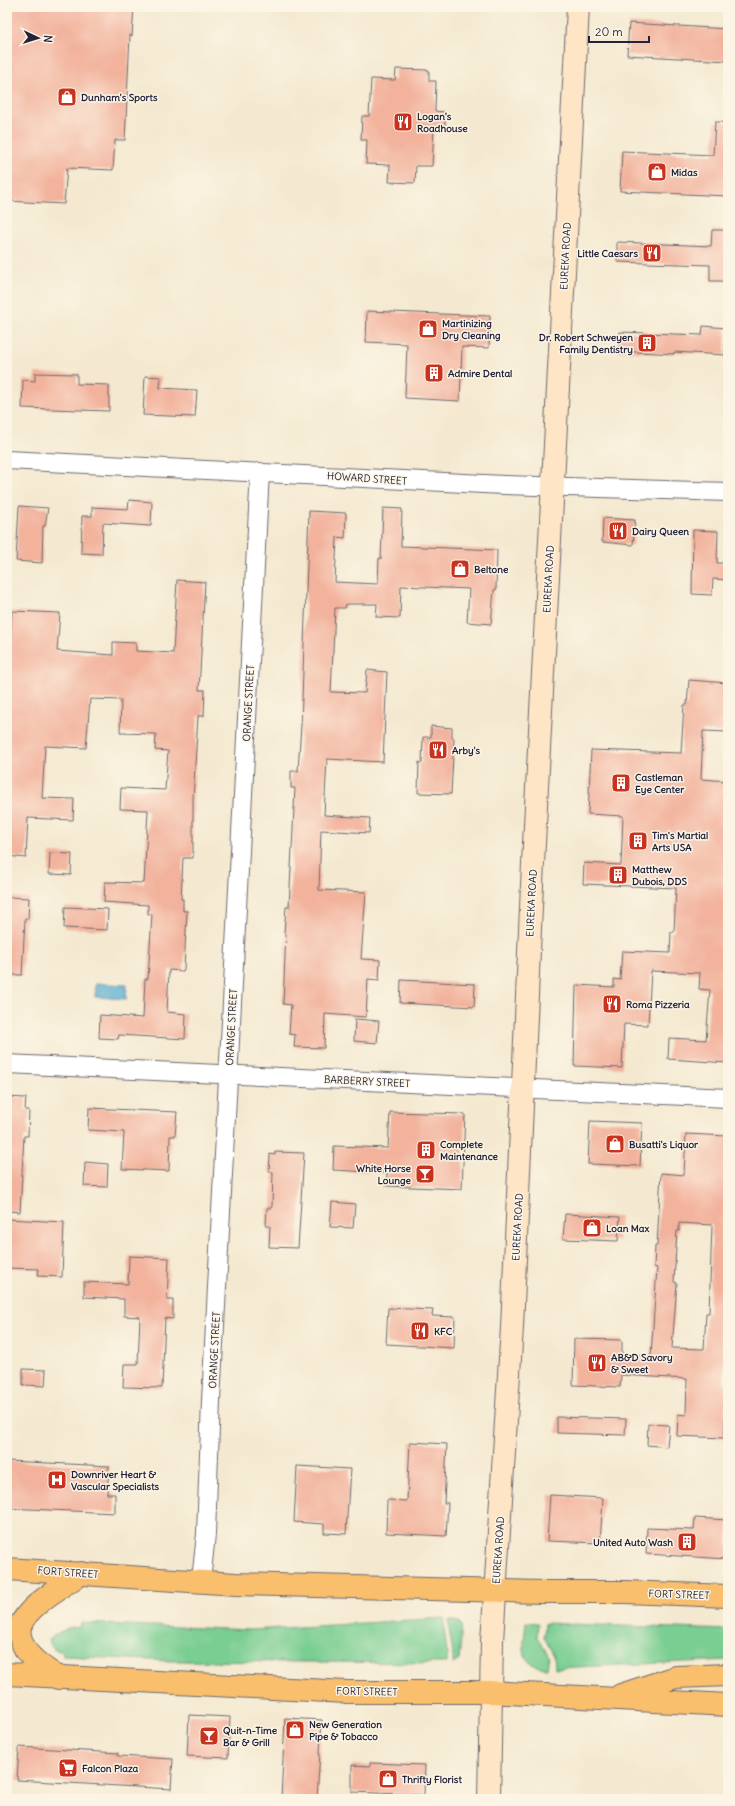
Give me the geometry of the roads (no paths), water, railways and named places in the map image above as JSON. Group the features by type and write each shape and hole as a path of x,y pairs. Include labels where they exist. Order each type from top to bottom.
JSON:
{"main road":[{"name":"EUREKA ROAD","path":"489,1799 490,1692 495,1590 512,1327 522,1089 578,7"},
{"name":"FORT STREET","path":"7,1569 236,1584 625,1592 728,1596"},
{"path":"58,1678 27,1652 20,1639 20,1627 25,1617 37,1605 82,1573"},
{"name":"FORT STREET","path":"7,1674 58,1678 346,1692 490,1692 728,1705"},
{"path":"609,1699 676,1677 728,1675"}],"street":[{"name":"HOWARD STREET","path":"7,460 553,486 728,492"},
{"name":"ORANGE STREET","path":"201,1581 206,1534 211,1401 260,472"},
{"name":"BARBERRY STREET","path":"7,1064 728,1098"}],"water":[{"path":"96,983 127,985 126,999 95,997"}],"place":[{"name":"Dunham's Sports","path":"67,97"},
{"name":"Logan's Roadhouse","path":"403,122"},
{"name":"Midas","path":"657,172"},
{"name":"Little Caesars","path":"652,253"},
{"name":"Martinizing Dry Cleaning","path":"428,329"},
{"name":"Dr. Robert Schweyen Family Dentistry","path":"647,343"},
{"name":"Admire Dental","path":"434,373"},
{"name":"Dairy Queen","path":"618,531"},
{"name":"Beltone","path":"460,569"},
{"name":"Arby's","path":"438,750"},
{"name":"Castleman Eye Center","path":"621,783"},
{"name":"Tim's Martial Arts USA","path":"638,841"},
{"name":"Matthew Dubois, DDS","path":"618,875"},
{"name":"Roma Pizzeria","path":"612,1004"},
{"name":"Busatti's Liquor","path":"615,1144"},
{"name":"Complete Maintenance","path":"426,1150"},
{"name":"White Horse Lounge","path":"425,1174"},
{"name":"Loan Max","path":"592,1228"},
{"name":"KFC","path":"420,1331"},
{"name":"AB&D Savory & Sweet","path":"597,1363"},
{"name":"Downriver Heart & Vascular Specialists","path":"57,1480"},
{"name":"United Auto Wash","path":"687,1542"},
{"name":"New Generation Pipe & Tobacco","path":"295,1730"},
{"name":"Quit-n-Time Bar & Grill","path":"209,1736"},
{"name":"Falcon Plaza","path":"68,1768"},
{"name":"Thrifty Florist","path":"388,1779"}]}
